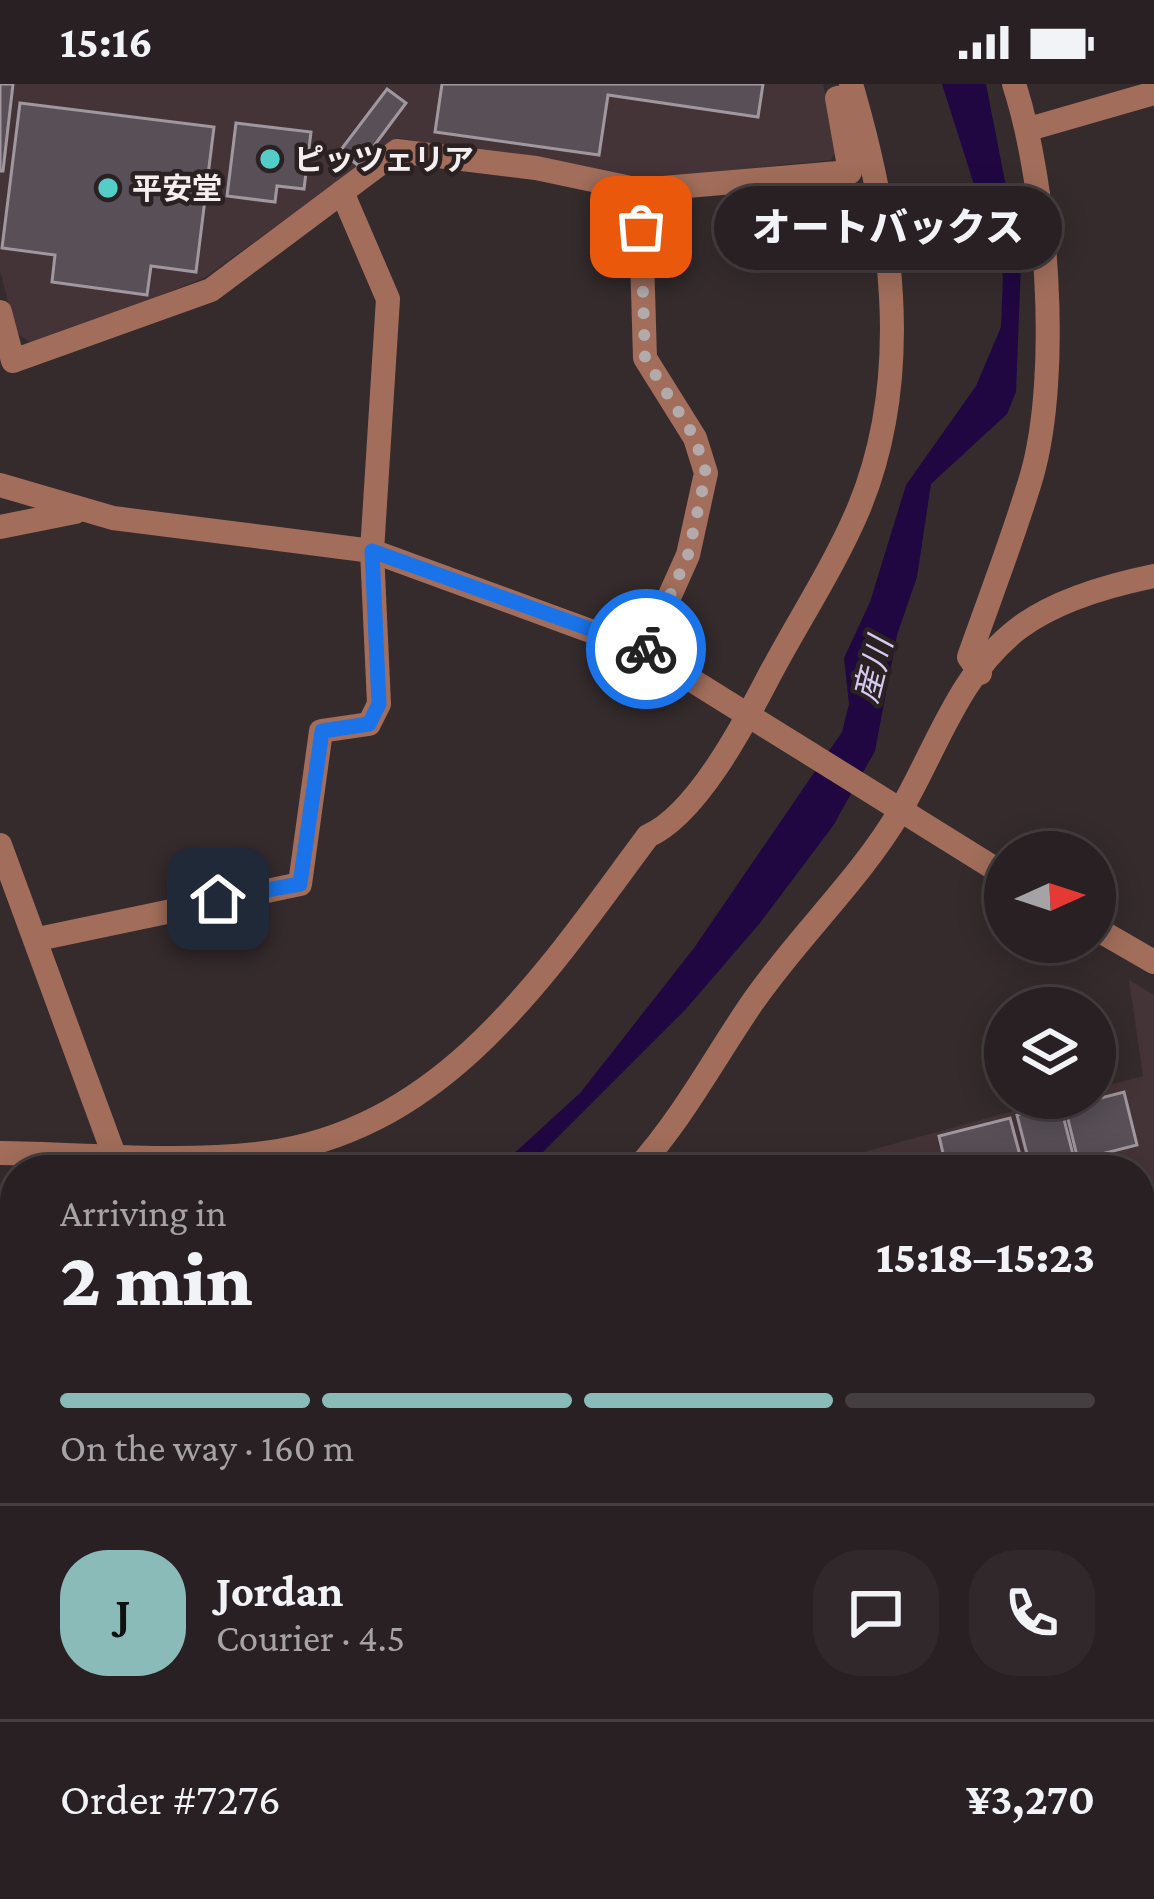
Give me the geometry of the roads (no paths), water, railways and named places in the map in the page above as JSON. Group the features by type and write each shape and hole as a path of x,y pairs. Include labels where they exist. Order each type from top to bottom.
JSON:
{"street":[{"path":"980,673 969,657 1033,471 1045,364 1040,196 1029,129 1014,84"},
{"path":"0,313 14,361 211,290 397,151 536,168 640,190 850,172 844,90"},
{"path":"230,1155 303,1147 404,1106 500,1026 649,836 673,826 754,722 850,527 876,455 893,339 890,272 844,90"},
{"path":"1029,129 1154,93"},
{"path":"640,190 645,358 695,438 706,473 688,555 645,651"},
{"path":"38,939 300,884 322,731 369,724 379,704 372,551 388,298 341,192"},
{"path":"0,485 83,510 372,551 645,651 984,863"},
{"path":"0,527 83,510"},
{"path":"649,1155 693,1102 750,1005 899,813 953,706 1018,628 1073,601 1154,576"},
{"path":"0,845 114,1155 0,1153"},
{"path":"1116,939 1151,957"}],"water":[{"name":"産川","path":"942,84 986,84 1021,263 1016,392 1007,414 931,484 917,577 897,635 875,751 833,826 760,923 686,1009 540,1155 512,1155 581,1092 694,948 842,732 849,704 844,658 870,602 906,485 976,386 1001,327 1003,276"}],"place":[{"name":"ピッツェリア","path":"270,159"},
{"name":"平安堂","path":"108,188"},
{"name":"オートバックス","path":"641,227"}]}
